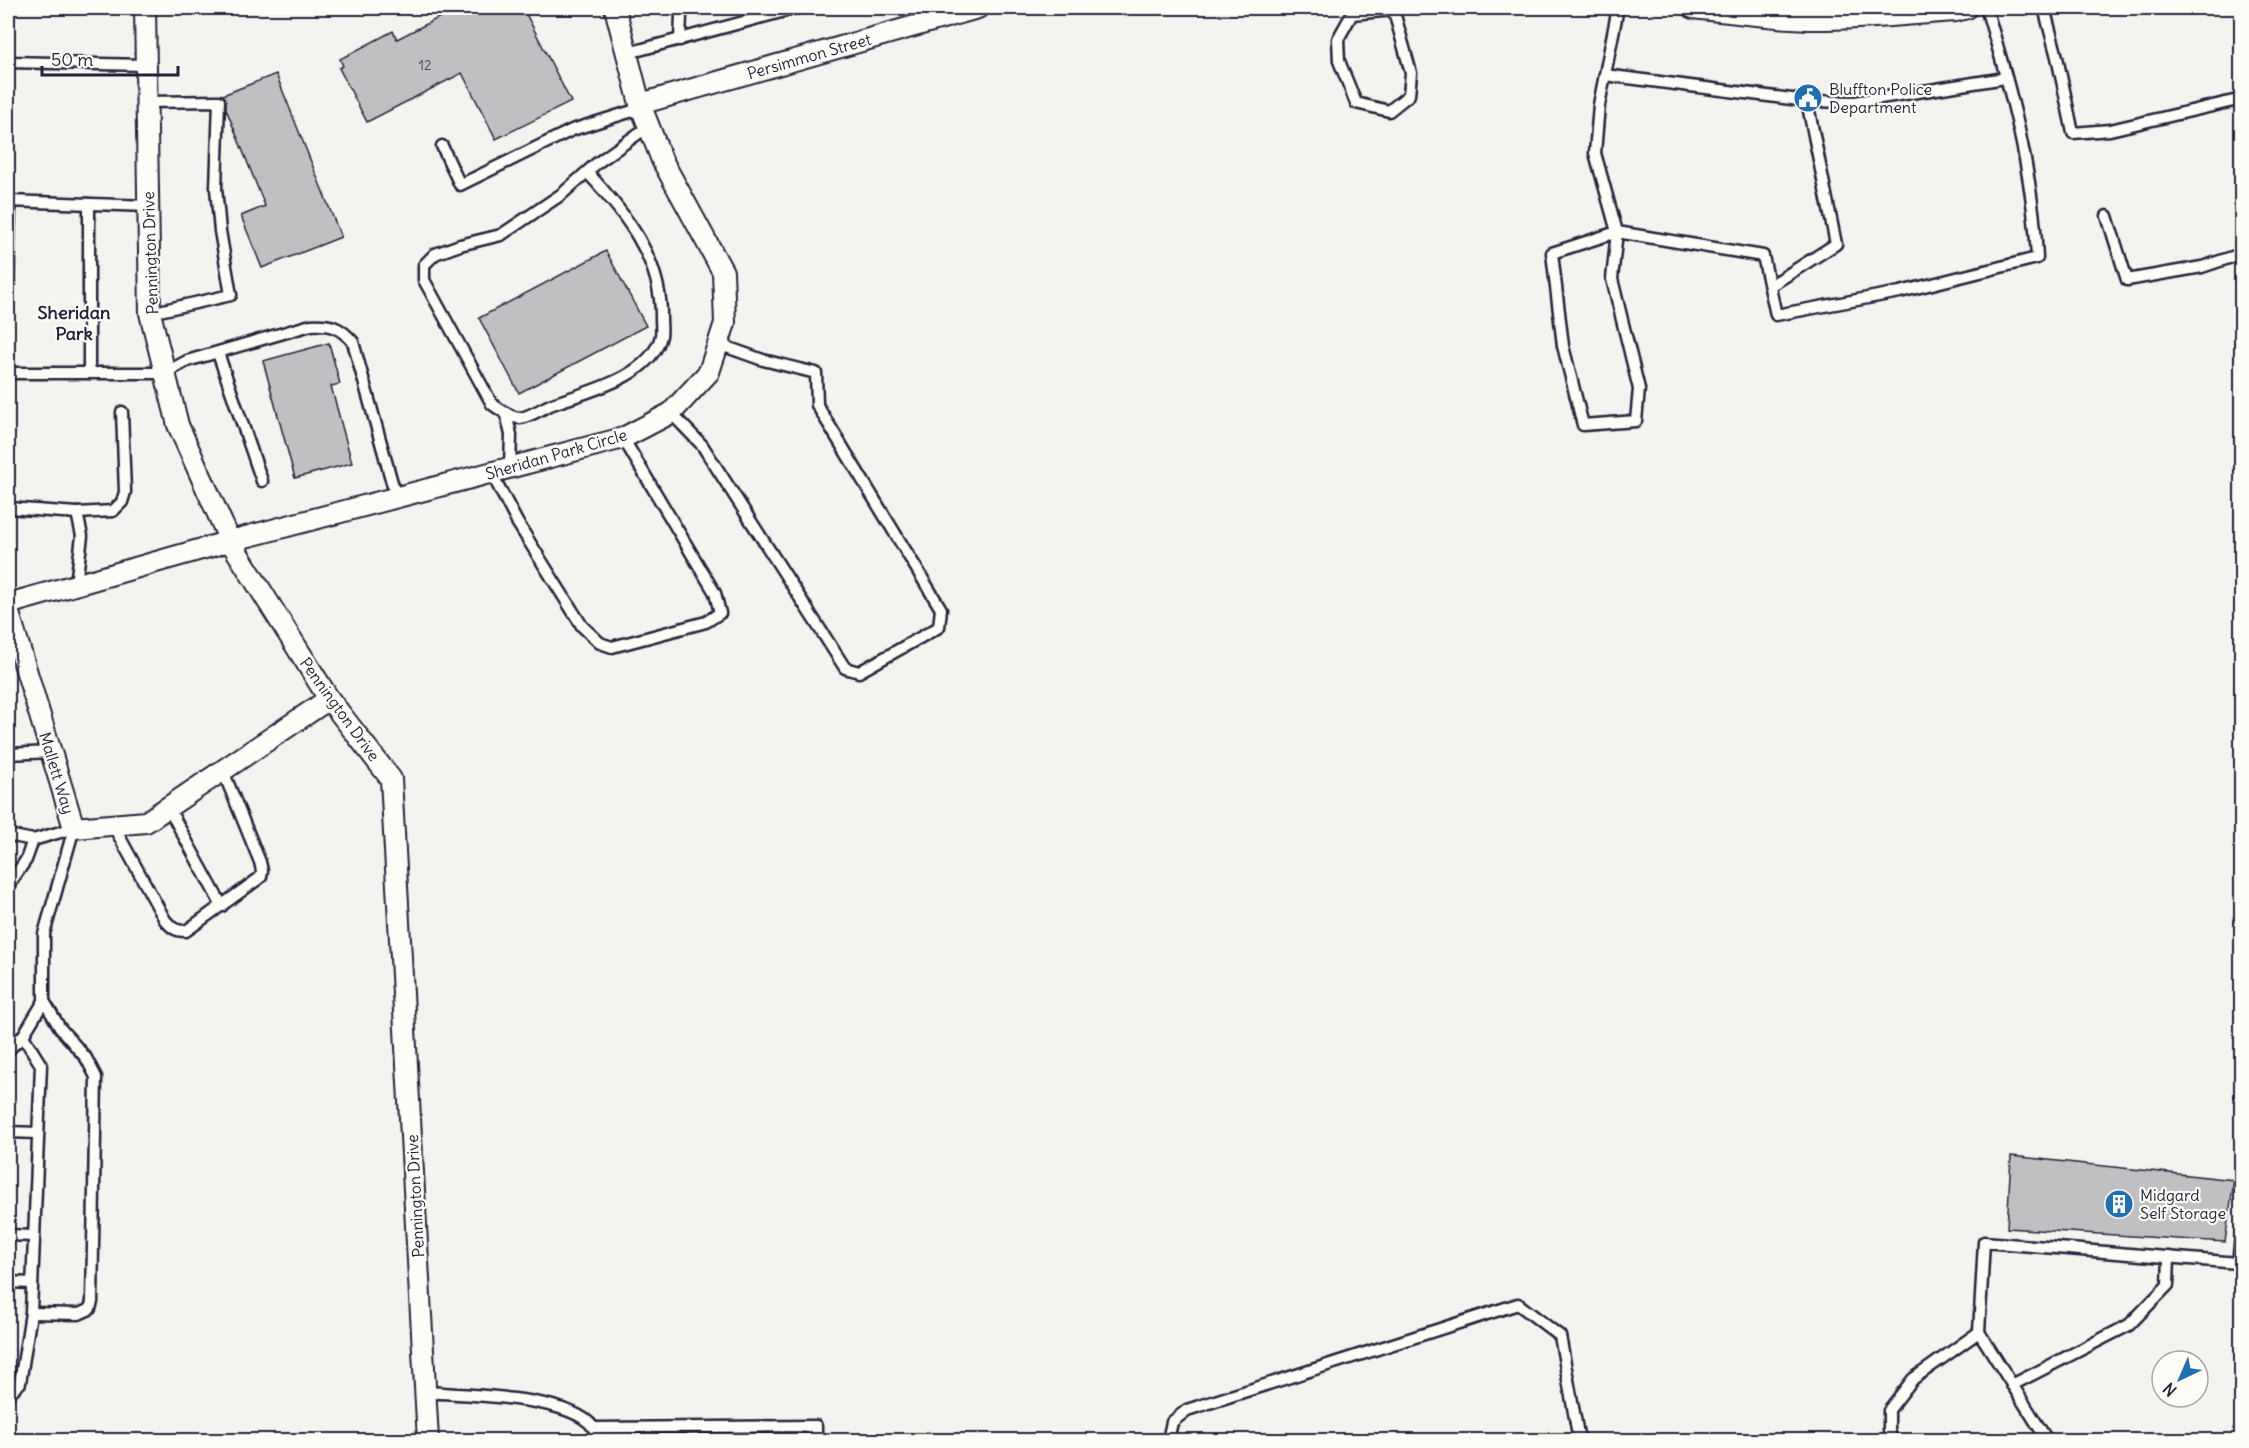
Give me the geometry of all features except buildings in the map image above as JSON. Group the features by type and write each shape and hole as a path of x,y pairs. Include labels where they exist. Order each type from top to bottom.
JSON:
{"street":[{"name":"Pennington Drive","path":"145,8 150,313 178,425 230,541 329,699 391,779 428,1440"},
{"name":"Sheridan Park Circle","path":"8,604 230,541 623,438 671,413 709,372 725,323 723,272 663,160 649,126 641,106 615,8"},
{"name":"Persimmon Street","path":"641,106 978,8"},
{"path":"1693,8 1757,16 1808,19 1956,11 1967,8"},
{"name":"Mallett Way","path":"8,610 74,828 146,822 329,699"}],"lane":[{"path":"678,8 681,15 680,40"},
{"path":"628,53 796,8"},
{"path":"1618,8 1599,105 1595,153 1617,232 1612,279 1639,389 1636,421 1582,425 1563,346 1552,253 1617,232 1763,256 1776,315 1900,292 2037,258 2028,170 1986,8"},
{"path":"2044,8 2073,133 2110,130 2241,99"},
{"path":"1393,9 1411,73 1408,95 1389,111 1356,103 1339,62 1338,39 1352,14 1393,9"},
{"path":"8,62 146,65"},
{"path":"1605,75 1807,100 1855,102 2006,78"},
{"path":"147,102 219,100 216,188 220,231 231,295 150,313"},
{"path":"1770,286 1836,244 1807,100"},
{"path":"442,146 460,185 572,130 641,106"},
{"path":"587,172 639,236 656,272 662,301 661,336 648,362 612,383 520,418 492,404 424,280 424,265 435,254 460,244 501,236 562,194 587,172 649,126"},
{"path":"8,299 9,201 148,206"},
{"path":"89,204 89,373"},
{"path":"2107,216 2127,280 2202,267 2241,254 2241,251"},
{"path":"8,373 165,373 187,361 311,325 327,324 338,327 353,342 396,497"},
{"path":"671,413 702,445 845,669 859,672 939,627 941,609 817,405 816,373 763,360 718,344"},
{"path":"218,353 262,481"},
{"path":"8,508 77,513 113,511 122,502 125,492 122,412"},
{"path":"506,413 511,435 501,470 518,522 582,626 600,643 612,647 706,622 720,613 715,593 623,438"},
{"path":"76,584 82,536 77,513"},
{"path":"8,754 52,752"},
{"path":"113,825 165,920 172,928 186,931 261,877 262,871 223,771"},
{"path":"168,807 222,906"},
{"path":"8,835 33,840 74,828"},
{"path":"31,1313 79,1314 90,1309 92,1302 96,1077 86,1058 60,1028 44,1002 44,934 74,828"},
{"path":"8,886 26,860 33,840"},
{"path":"8,1050 23,1036 44,1002"},
{"path":"8,1394 20,1383 31,1313 41,1065 23,1036"},
{"path":"8,1132 38,1133"},
{"path":"2048,1440 1979,1332 1984,1242 2238,1263 2241,1228"},
{"path":"8,1235 34,1236"},
{"path":"2012,1385 2129,1325 2168,1285 2169,1257"},
{"path":"8,1282 32,1283"},
{"path":"1168,1440 1172,1422 1186,1410 1518,1304 1560,1336 1579,1440"},
{"path":"1892,1440 1889,1430 1889,1410 1913,1378 1979,1332"},
{"path":"426,1392 518,1400 559,1407 582,1417 595,1428 597,1440"},
{"path":"595,1428 816,1426 816,1440"}],"place":[{"name":"Bluffton Police Department","path":"1808,98"},
{"name":"Midgard Self Storage","path":"2119,1204"}],"district":[{"name":"Sheridan Park","path":"74,322"}]}
